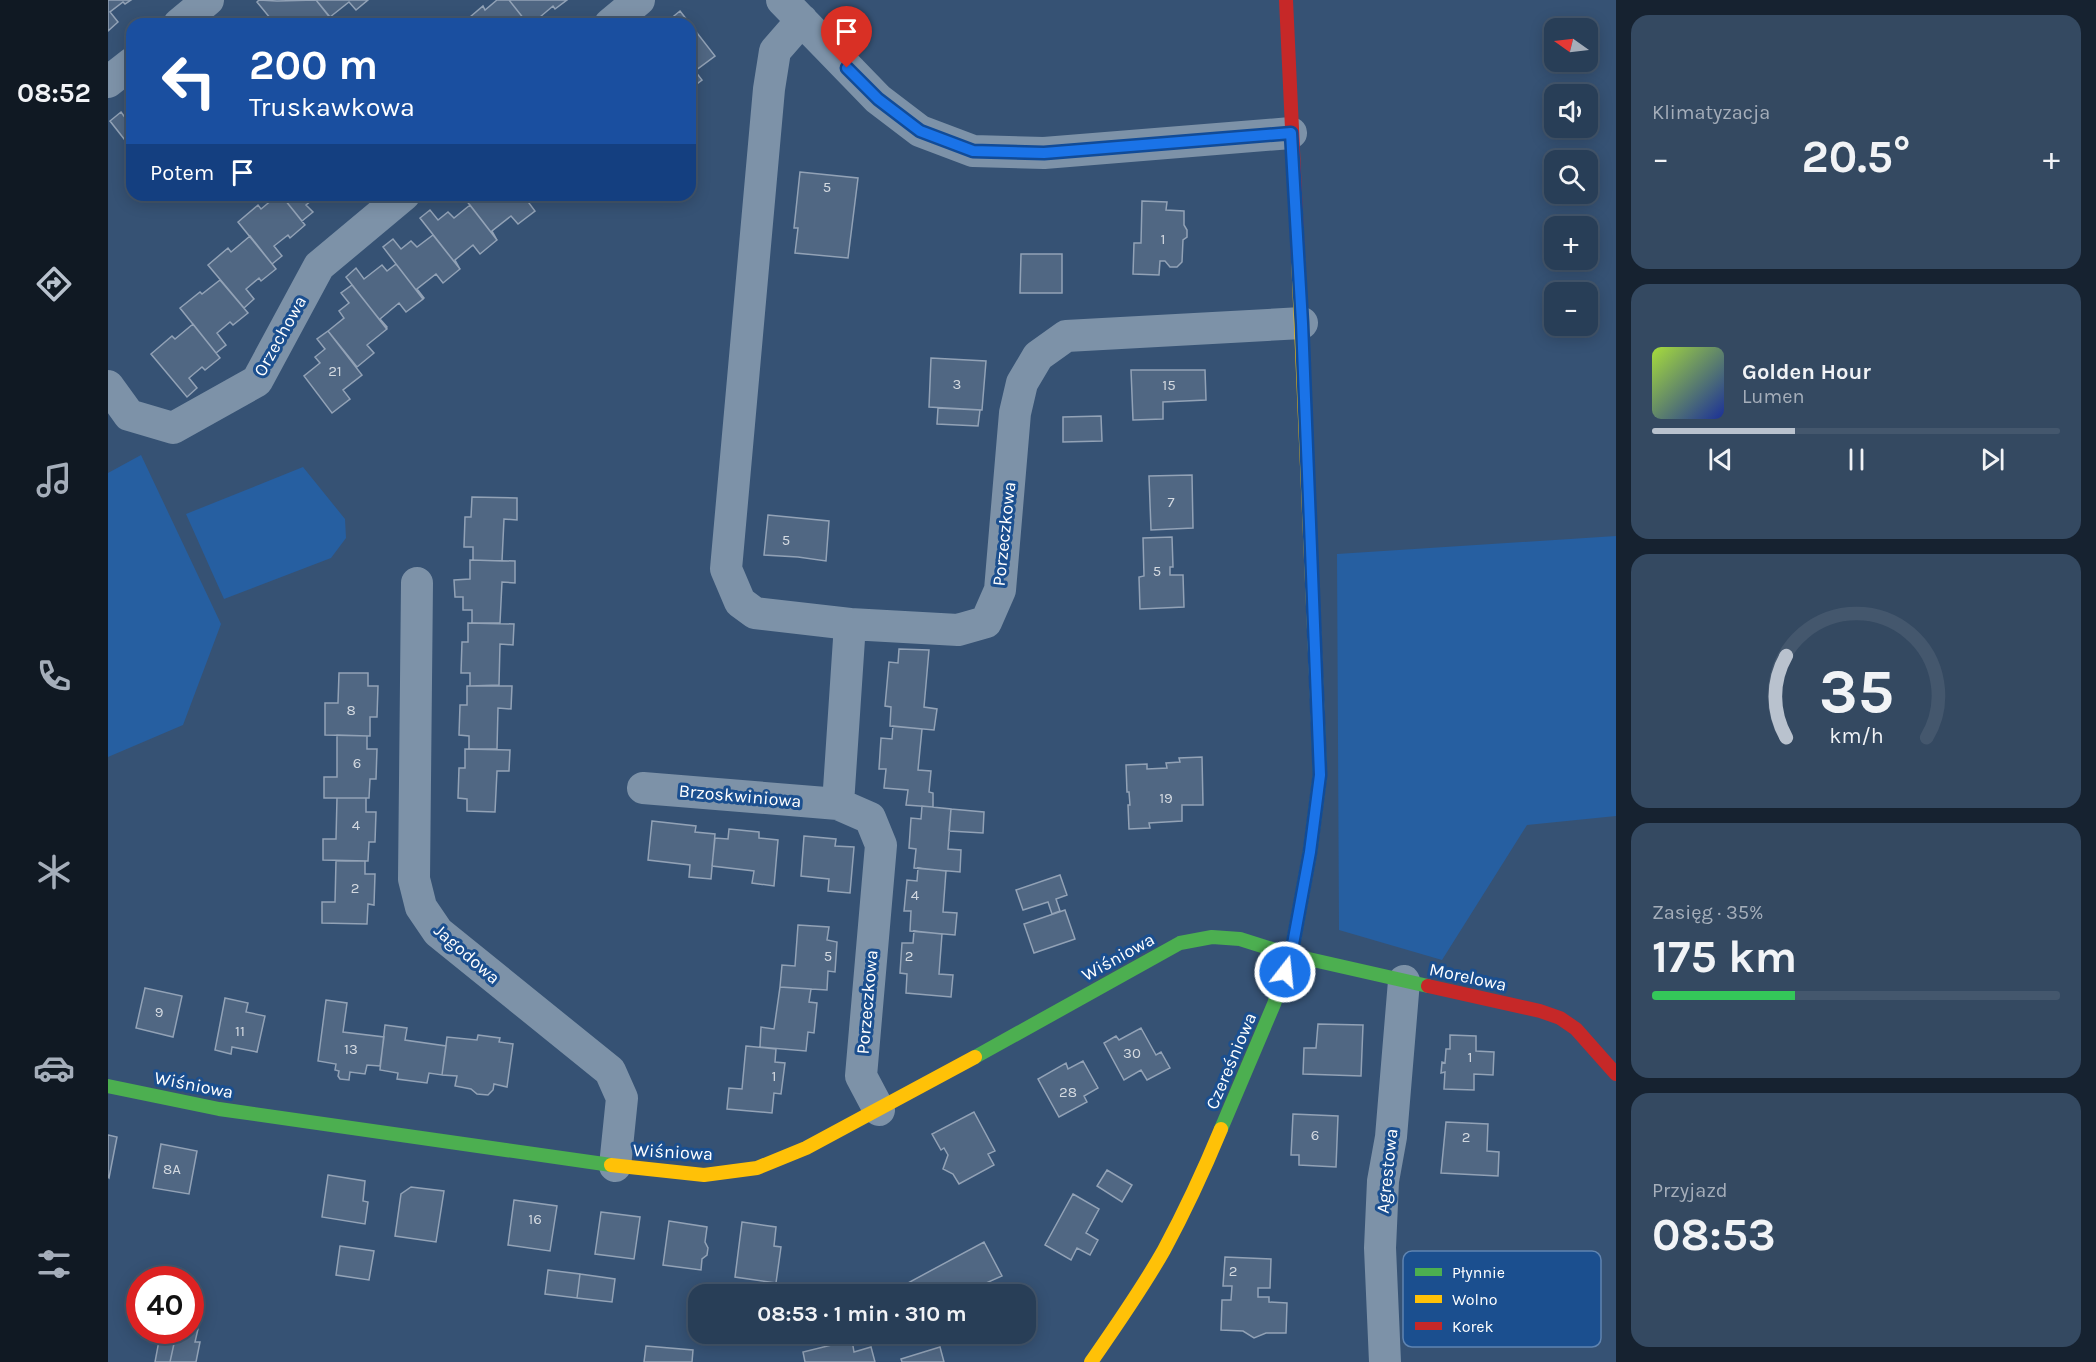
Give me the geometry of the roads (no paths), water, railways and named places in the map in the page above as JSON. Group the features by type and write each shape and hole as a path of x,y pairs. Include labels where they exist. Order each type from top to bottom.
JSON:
{"street":[{"path":"186,18 208,0"},
{"path":"617,18 639,0"},
{"name":"Czereśniowa","path":"1092,1362 1163,1251 1203,1172 1274,1004 1291,955 1310,852 1320,775 1302,323 1286,0"},
{"path":"838,804 850,624 755,613 740,602 726,569 769,88 775,51 792,10 878,99 920,131 973,151 1044,153 1291,133"},
{"path":"108,82 126,68"},
{"name":"Orzechowa","path":"108,386 129,415 173,428 256,381 319,266 397,201"},
{"name":"Porzeczkowa","path":"850,624 958,630 986,622 1000,590 1015,413 1022,383 1038,356 1066,336 1302,323"},
{"name":"Jagodowa","path":"417,583 414,879 421,907 438,933 610,1071 622,1098 615,1166"},
{"name":"Brzoskwiniowa","path":"643,788 838,804"},
{"name":"Porzeczkowa","path":"838,804 870,818 881,844 861,1076 879,1110"},
{"name":"Wiśniowa","path":"108,1086 219,1109 615,1166 704,1175 757,1167 806,1148 1180,944 1212,937 1240,939 1291,955"},
{"name":"Morelowa","path":"1291,955 1540,1011 1560,1018 1576,1029 1616,1074"},
{"name":"Agrestowa","path":"1385,1362 1380,1248 1383,1181 1391,1137 1404,981"}]}
